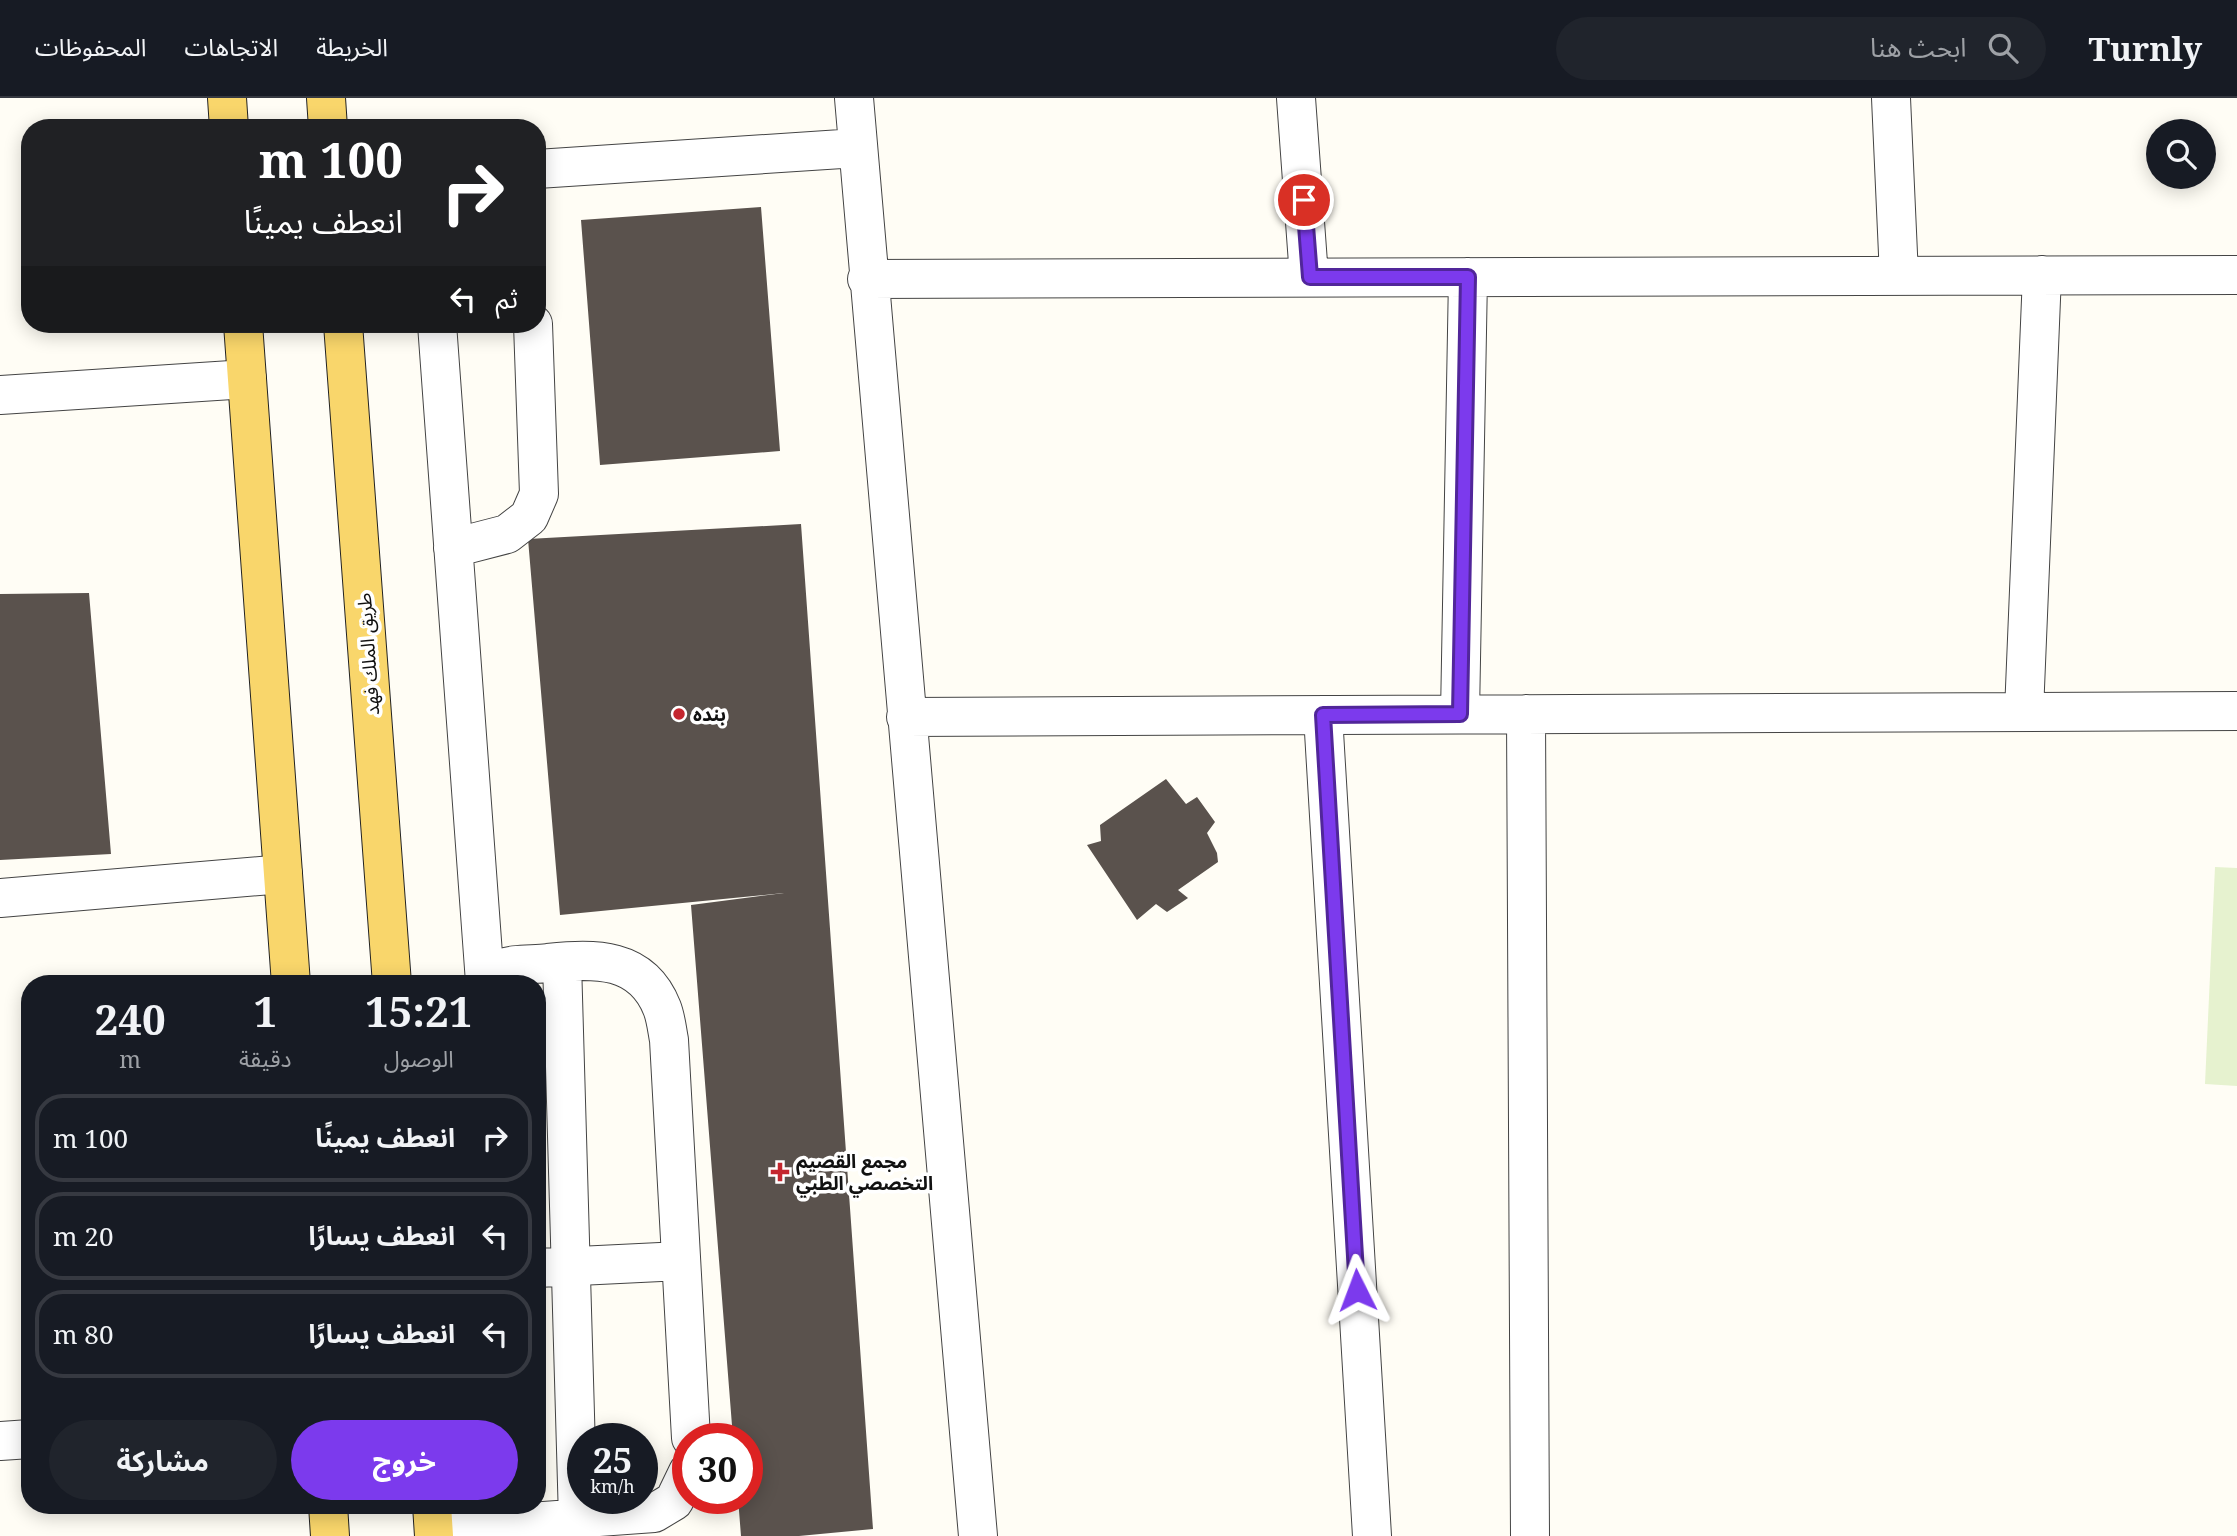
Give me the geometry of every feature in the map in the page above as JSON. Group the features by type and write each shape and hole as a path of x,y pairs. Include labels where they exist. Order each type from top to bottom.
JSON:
{"main road":[{"path":"227,98 228,119"},
{"path":"326,98 327,119"},
{"path":"244,333 290,975"},
{"name":"طريق الملك فهد","path":"344,333 392,975"},
{"path":"329,1514 330,1536"}],"street":[{"path":"853,98 978,1536"},
{"path":"1296,98 1310,277"},
{"path":"1891,98 1899,276"},
{"path":"546,168 857,148"},
{"path":"2024,712 2042,275"},
{"path":"867,279 2237,275"},
{"path":"1460,714 1468,277"},
{"path":"437,333 483,975"},
{"path":"453,548 506,534 529,517 539,494 533,333"},
{"path":"0,395 247,379"},
{"path":"906,717 2237,711"},
{"path":"1526,714 1530,1536"},
{"path":"1323,715 1372,1536"},
{"path":"0,898 283,874"},
{"path":"492,975 498,969 562,962 595,960 626,966 655,993 663,1010 669,1040 690,1423"},
{"path":"562,962 554,1267 578,1519"},
{"path":"554,1267 681,1261"},
{"path":"0,1441 21,1440"},
{"path":"433,1523 524,1529 578,1519 654,1513 672,1502"}],"green space":[{"path":"2215,867 2237,868 2237,1086 2205,1084"}],"building":[{"path":"761,207 780,451 600,465 581,220"},
{"path":"801,524 873,1529 799,1536 741,1536 739,1514 763,1514 763,1423 732,1423 691,905 784,893 560,915 528,539"},
{"path":"89,593 111,854 0,860 0,594"},
{"path":"1166,779 1186,804 1197,797 1215,822 1207,833 1217,853 1218,862 1178,890 1188,898 1167,912 1156,904 1137,920 1087,845 1101,841 1100,825"}],"place":[{"name":"بنده","path":"679,714"},
{"name":"مجمع القصيم التخصصي الطبي","path":"780,1172"}],"route":[{"path":"1304,200 1310,277 1468,277 1460,714 1323,715 1357,1290"}]}
